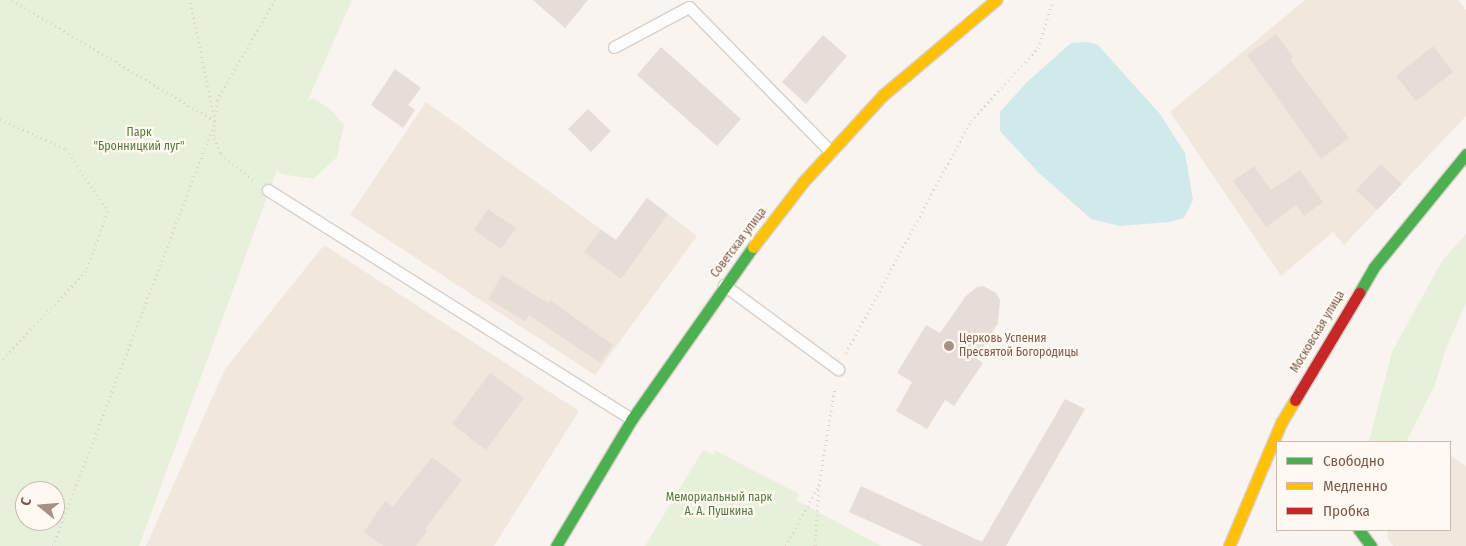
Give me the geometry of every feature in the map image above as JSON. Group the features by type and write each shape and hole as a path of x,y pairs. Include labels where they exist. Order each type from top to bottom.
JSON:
{"main road":[{"name":"Советская улица","path":"556,546 632,419 724,285 802,182 883,95 996,0"},
{"name":"Московская улица","path":"1229,546 1281,423 1374,266 1466,154"},
{"path":"1281,423 1290,436"},
{"path":"1360,531 1371,546"}],"lane":[{"path":"614,47 689,7 831,152"},
{"path":"268,190 632,419"},
{"path":"724,285 838,369"}],"path":[{"path":"12,0 215,121"},
{"path":"53,546 215,121 190,0"},
{"path":"268,190 221,154 214,138 217,100 275,0"},
{"path":"815,546 818,485 838,369 971,121 1038,48 1053,0"},
{"path":"0,119 66,149 108,211 86,271 0,362"},
{"path":"786,546 818,485"}],"shaded area":[{"path":"1305,0 1458,0 1466,10 1466,116 1344,245 1333,232 1281,276 1170,112"},
{"path":"426,102 616,240 647,198 697,236 595,375 350,215"},
{"path":"324,245 579,411 494,546 146,546 225,369"},
{"path":"1451,456 1466,466 1466,546 1393,546 1388,539 1387,531 1451,531"}],"green space":[{"name":"Парк \"Бронницкий луг\"","path":"0,0 352,0 307,102 313,98 330,109 344,125 337,157 313,179 281,174 277,170 139,546 0,546"},
{"path":"1466,234 1466,303 1446,348 1435,385 1407,441 1369,441 1392,352 1442,261"},
{"name":"Мемориальный парк А. А. Пушкина","path":"703,450 713,455 716,451 799,494 796,500 881,546 645,546"}],"water":[{"path":"1087,42 1098,45 1160,114 1185,153 1193,200 1184,218 1170,222 1120,226 1091,219 1038,172 1000,131 1000,112 1027,82 1071,43"}],"building":[{"path":"533,0 588,0 565,28"},
{"path":"1276,34 1293,57 1290,60 1349,138 1321,159 1247,55"},
{"path":"823,35 847,56 806,104 782,82"},
{"path":"1433,46 1453,72 1416,101 1396,76"},
{"path":"661,47 741,119 717,146 637,75"},
{"path":"395,69 421,88 408,105 415,110 403,128 371,105"},
{"path":"588,109 611,131 591,152 568,129"},
{"path":"1381,164 1402,184 1377,210 1356,190"},
{"path":"1254,166 1271,190 1300,170 1323,202 1304,216 1296,205 1266,227 1233,181"},
{"path":"647,198 668,214 621,279 584,252 601,230 616,240"},
{"path":"488,209 516,228 501,249 474,230"},
{"path":"502,275 548,303 550,300 613,345 600,363 529,315 525,321 488,299"},
{"name":"Церковь Успения Пресвятой Богородицы","path":"983,286 996,293 1000,300 998,323 976,358 983,363 954,406 945,400 927,429 896,411 912,382 897,373 926,325 940,333 966,296 977,287"},
{"path":"490,373 524,398 486,450 452,424"},
{"path":"1065,399 1085,409 1006,546 924,546 849,512 861,486 982,542"},
{"path":"432,457 462,480 425,529 427,531 416,546 383,546 364,532 385,501 393,507"}],"traffic: fast":[{"path":"1359,293 1374,267 1466,154"},
{"path":"556,546 632,419 753,247"},
{"path":"1360,531 1371,546"}],"traffic: slow":[{"path":"753,247 803,182 883,95 996,0"},
{"path":"1229,546 1281,423 1295,400"}],"traffic: jam":[{"path":"1295,400 1359,293"}],"place":[{"name":"Церковь Успения Пресвятой Богородицы","path":"949,346"}]}
